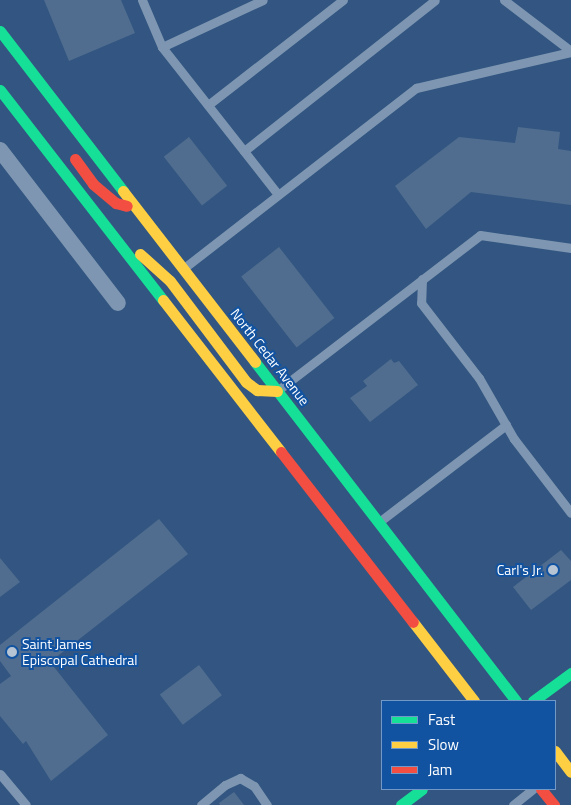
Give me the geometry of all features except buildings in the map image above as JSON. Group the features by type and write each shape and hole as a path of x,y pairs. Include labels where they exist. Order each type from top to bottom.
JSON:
{"main road":[{"name":"North Cedar Avenue","path":"0,32 515,700"},
{"path":"0,88 17,89"},
{"path":"0,88 473,700"},
{"path":"67,149 94,184 116,203 136,208"},
{"path":"122,247 138,252 158,268 246,382 257,390 277,391"},
{"path":"535,700 571,673"},
{"path":"556,752 571,772"},
{"path":"402,805 421,790"},
{"path":"542,790 554,805"}],"street":[{"path":"0,150 118,303"}],"lane":[{"path":"142,0 162,47 277,194"},
{"path":"162,47 263,0"},
{"path":"208,105 343,0"},
{"path":"244,151 435,0"},
{"path":"504,0 571,52"},
{"path":"183,269 277,194 416,88 571,52"},
{"path":"277,391 480,235 571,248"},
{"path":"422,279 421,303 479,378 506,425 571,513"},
{"path":"379,523 506,425"},
{"path":"0,774 26,805"},
{"path":"200,805 226,785 240,778 254,786 267,805"},
{"path":"512,805 532,790"}],"traffic: fast":[{"path":"0,31 123,191"},
{"path":"0,90 163,300"},
{"path":"255,362 515,700"},
{"path":"534,700 571,673"},
{"path":"401,805 421,790"}],"traffic: slow":[{"path":"123,191 255,362"},
{"path":"140,254 170,281 246,382 257,390 277,391"},
{"path":"163,300 281,452"},
{"path":"413,622 473,700"},
{"path":"556,752 571,772"}],"traffic: jam":[{"path":"75,159 93,184 116,203 127,206"},
{"path":"281,452 413,622"},
{"path":"542,790 554,805"}],"place":[{"name":"Carl's Jr.","path":"553,570"},
{"name":"Saint James Episcopal Cathedral","path":"12,652"}]}
